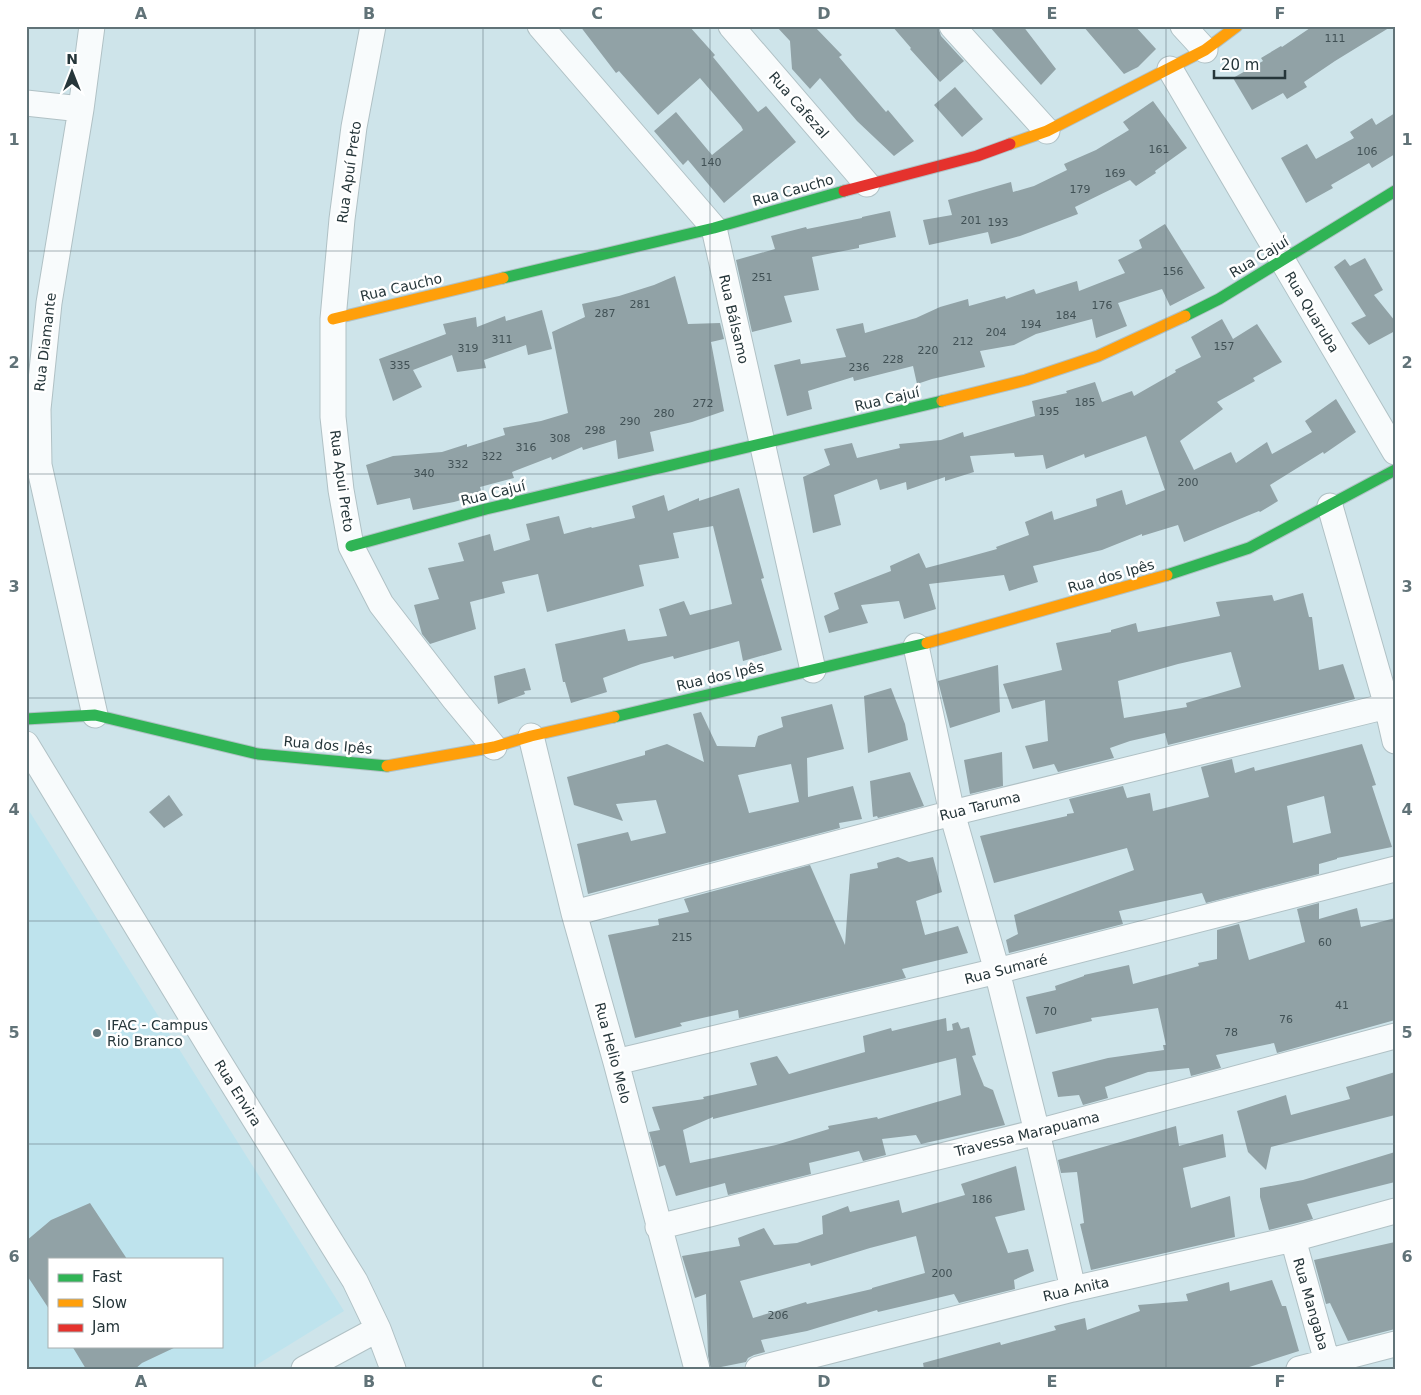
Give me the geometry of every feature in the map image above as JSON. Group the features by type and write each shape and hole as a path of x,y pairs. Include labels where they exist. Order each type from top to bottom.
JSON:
{"street":[{"name":"Rua Diamante","path":"92,26 81,109 49,303 38,410 40,465 95,715"},
{"name":"Rua Apuí Preto","path":"333,319 352,136 372,26"},
{"name":"Rua Bálsamo","path":"540,26 714,228 814,670"},
{"name":"Rua Cafezal","path":"731,26 867,184"},
{"path":"952,26 1047,131"},
{"path":"1183,26 1205,50"},
{"name":"Rua Caucho","path":"333,319 714,228 867,184 977,156 1047,131 1205,50 1237,26"},
{"name":"Rua Quaruba","path":"1170,69 1395,452"},
{"path":"26,103 81,109"},
{"name":"Rua Cajuí","path":"351,546 486,509 1026,380 1098,356 1172,323 1218,299 1395,191"},
{"name":"Rua Apui Preto","path":"333,319 333,417 340,490 351,546 381,604 494,747"},
{"name":"Rua dos Ipês","path":"26,719 95,715 258,754 390,766 494,747 531,736 916,646 1152,580 1249,548 1395,470"},
{"path":"1330,506 1387,706 1395,741"},
{"path":"916,646 952,813 997,971 1073,1289"},
{"name":"Rua Taruma","path":"574,913 952,813 1387,706"},
{"name":"Rua Helio Melo","path":"531,736 574,913 616,1062 697,1369"},
{"name":"Rua Envira","path":"26,744 212,1052 355,1281 378,1329 393,1369"},
{"name":"Rua Sumaré","path":"616,1062 997,971 1395,869"},
{"name":"Travessa Marapuama","path":"658,1227 1037,1132 1395,1036"},
{"name":"Rua Anita","path":"758,1369 1073,1289 1293,1239 1395,1211"},
{"name":"Rua Mangaba","path":"1293,1239 1328,1365"},
{"path":"304,1369 378,1329"},
{"path":"1299,1369 1328,1365 1395,1344"}],"shaded area":[{"name":"IFAC - Campus Rio Branco","path":"26,806 344,1311 250,1369 26,1369"}],"building":[{"path":"580,26 689,26 715,55 713,57 758,112 766,106 796,142 724,203 688,160 683,165 654,131 676,112 712,155 743,130 741,126 700,78 658,115 619,71 616,73"},
{"path":"776,26 814,26 842,55 839,57 886,112 888,110 914,141 894,156 857,121 820,78 810,89 792,69 790,41"},
{"path":"892,26 938,26 941,36 964,61 940,82"},
{"path":"989,26 1023,26 1056,69 1041,85"},
{"path":"1083,26 1135,26 1156,49 1138,67 1124,74"},
{"path":"1313,26 1392,26 1304,82 1307,87 1287,99 1283,93 1252,110 1233,78 1263,61 1261,58 1282,47"},
{"path":"955,87 983,119 962,137 934,105"},
{"path":"1153,101 1187,148 1155,171 1156,173 1136,186 1130,180 1075,207 1078,214 1020,236 991,244 988,232 929,245 923,220 952,215 948,200 1011,182 1013,192 1034,186 1067,170 1064,164 1096,150 1129,130 1123,122"},
{"path":"1395,113 1395,154 1372,168 1369,163 1331,185 1333,188 1306,203 1281,158 1307,144 1316,159 1354,138 1350,132 1372,118 1376,125"},
{"path":"890,211 896,237 859,245 859,248 812,257 819,290 784,296 792,322 752,332 736,260 775,249 771,236 806,227 807,229"},
{"path":"1165,224 1205,288 1170,306 1162,289 1118,303 1127,326 1096,338 1092,319 1036,334 1014,345 980,351 985,367 917,384 913,366 854,381 853,377 808,391 812,409 787,416 774,365 800,359 801,364 846,357 836,329 863,323 865,333 916,318 940,307 968,299 969,306 1005,296 1006,299 1034,289 1036,294 1077,281 1079,291 1125,273 1118,260 1142,248 1139,240"},
{"path":"1365,258 1383,290 1374,295 1395,321 1395,331 1369,345 1351,323 1366,316 1334,267 1345,259 1350,266"},
{"path":"675,276 688,324 720,323 724,339 711,342 724,411 692,422 650,432 654,451 618,459 616,440 583,450 582,447 552,460 551,457 512,472 514,478 480,487 482,494 454,502 413,510 410,498 377,505 366,465 393,456 442,452 467,444 467,447 505,435 503,428 541,421 568,413 552,332 585,317 582,304 619,296"},
{"path":"542,310 552,349 528,355 526,345 484,360 486,368 457,372 452,355 413,370 422,387 393,401 379,359 446,334 443,324 476,317 477,327 505,316 506,321"},
{"path":"1222,319 1233,339 1257,324 1282,362 1253,378 1255,381 1217,402 1223,409 1180,441 1194,470 1231,452 1236,463 1267,442 1272,454 1312,432 1305,421 1336,399 1356,432 1324,454 1323,452 1270,485 1278,501 1260,512 1184,542 1178,525 1142,536 1142,534 1102,550 1033,566 1038,582 1009,591 1004,575 929,584 936,609 904,619 899,601 861,605 868,623 829,633 824,616 839,609 834,593 891,571 890,566 919,553 926,568 997,549 996,547 1029,535 1025,522 1052,511 1054,520 1097,506 1096,499 1122,490 1126,505 1165,490 1146,436 1085,458 1084,454 1046,469 1043,455 1015,457 1014,453 970,456 974,472 945,481 945,477 907,490 906,482 880,490 877,479 834,495 841,525 813,533 803,477 830,465 824,449 852,443 857,458 900,448 899,444 941,440 963,432 964,437 1035,416 1032,401 1067,393 1066,391 1095,382 1102,402 1132,391 1134,396 1176,372 1175,370 1201,357 1191,337"},
{"path":"739,488 764,578 761,579 782,650 743,661 739,641 674,659 673,656 641,664 603,678 607,692 571,703 565,682 563,682 555,644 625,629 628,641 667,636 659,609 684,601 690,615 732,604 713,526 673,533 679,558 639,565 644,586 547,612 538,574 502,582 505,593 470,602 476,629 430,644 422,634 414,605 439,599 428,568 464,561 458,543 490,534 494,551 530,540 526,524 559,516 564,534 635,518 632,506 664,495 668,511 699,498 699,501"},
{"path":"1303,593 1309,617 1312,617 1319,670 1343,664 1355,699 1168,745 1165,733 1130,741 1110,748 1114,758 1058,772 1054,764 1033,769 1025,746 1048,741 1045,700 1012,709 1003,684 1062,670 1056,643 1111,632 1111,630 1136,623 1138,632 1220,616 1216,602 1272,595 1274,601","holes":["1231,652 1241,687 1186,703 1187,707 1124,718 1118,681 1178,664"]},
{"path":"998,665 1000,712 950,728 938,681"},
{"path":"525,668 531,690 524,691 525,694 498,704 494,676"},
{"path":"891,688 905,724 908,740 868,753 864,696"},
{"path":"832,704 844,749 807,758 808,797 853,786 862,819 839,823 840,828 588,894 577,844 628,832 631,841 666,833 656,800 616,804 623,821 574,805 567,777 645,755 645,751 667,744 704,762 693,714 701,712 717,746 755,747 758,736 783,727 781,717","holes":["791,764 799,802 749,813 738,775"]},
{"path":"1362,744 1376,785 1372,786 1392,847 1337,858 1319,864 1319,874 1206,903 1202,893 1119,911 1123,924 1009,953 1006,940 1018,934 1014,915 1134,870 1127,848 994,883 980,836 1067,816 1067,814 1074,813 1069,799 1123,786 1127,798 1150,793 1153,811 1209,797 1201,767 1232,759 1235,773 1254,767 1255,771","holes":["1324,796 1331,833 1293,843 1287,806"]},
{"path":"1002,752 1003,786 970,794 964,760"},
{"path":"910,772 924,806 878,818 877,816 873,817 870,781"},
{"path":"169,795 183,815 164,828 149,812"},
{"path":"898,857 909,862 933,857 942,892 916,901 925,935 958,926 968,953 902,969 906,978 739,1018 738,1010 680,1023 682,1026 635,1038 608,935 659,925 658,919 689,912 684,899 810,865 845,945 850,874 878,868 877,863"},
{"path":"1319,903 1319,919 1357,908 1361,927 1395,918 1395,1020 1277,1053 1274,1043 1216,1055 1221,1068 1191,1076 1189,1068 1148,1072 1105,1087 1108,1098 1083,1105 1079,1095 1058,1097 1052,1072 1108,1058 1164,1050 1163,1045 1166,1045 1158,1008 1091,1018 1092,1021 1036,1034 1026,997 1056,990 1055,986 1084,975 1129,965 1133,984 1199,966 1198,963 1217,959 1217,930 1239,924 1249,960 1305,942 1297,909"},
{"path":"946,1018 947,1031 953,1030 952,1024 958,1022 961,1029 969,1027 976,1055 972,1056 984,1086 993,1090 1005,1125 921,1144 916,1135 882,1139 886,1155 863,1161 859,1151 809,1163 811,1174 728,1195 725,1183 676,1196 665,1165 659,1167 649,1132 660,1130 652,1107 704,1099 703,1097 757,1085 750,1063 777,1056 789,1074 865,1052 863,1036 891,1028 892,1031","holes":["956,1058 961,1095 878,1119 877,1117 828,1126 829,1129 776,1145 690,1163 683,1130 713,1117 713,1119"]},
{"path":"1395,1072 1395,1115 1271,1147 1266,1170 1248,1152 1237,1111 1286,1095 1291,1115 1350,1099 1346,1087"},
{"path":"1176,1126 1179,1146 1223,1134 1226,1157 1183,1168 1191,1208 1230,1196 1235,1237 1091,1270 1080,1224 1084,1223 1077,1172 1061,1173 1058,1160"},
{"path":"1395,1152 1395,1182 1307,1204 1313,1219 1269,1230 1260,1197 1260,1188 1303,1180"},
{"path":"1016,1166 1025,1210 995,1217 1008,1253 1028,1249 1034,1271 1014,1280 1015,1289 959,1303 954,1294 878,1312 877,1310 807,1331 761,1340 765,1352 748,1358 746,1362 711,1369 708,1356 706,1294 695,1298 682,1256 740,1246 738,1238 764,1228 774,1245 797,1243 823,1234 822,1216 848,1206 850,1212 899,1200 902,1213 965,1195 961,1184","holes":["916,1236 925,1273 872,1289 807,1304 806,1302 753,1318 740,1281 810,1263 811,1266"]},
{"path":"90,1203 126,1258 48,1258 48,1307 26,1274 26,1241 51,1220"},
{"path":"1395,1242 1395,1329 1348,1341 1330,1303 1326,1304 1314,1260"},
{"path":"1272,1280 1282,1306 1286,1306 1299,1351 1243,1369 924,1369 923,1363 1000,1342 1001,1345 1056,1330 1054,1326 1085,1318 1087,1330 1140,1311 1138,1305 1188,1301 1186,1294 1229,1282 1230,1291"},
{"path":"73,1348 174,1348 142,1363 135,1369 86,1369"}],"traffic: fast":[{"path":"503,278 714,228 844,191"},
{"path":"1185,316 1219,299 1395,191"},
{"path":"351,546 486,509 942,401"},
{"path":"1167,575 1249,548 1395,470"},
{"path":"614,717 927,643"},
{"path":"26,719 95,715 258,754 387,766"}],"traffic: slow":[{"path":"1010,144 1047,131 1205,50 1237,26"},
{"path":"333,319 503,278"},
{"path":"942,401 1026,380 1098,356 1185,316"},
{"path":"927,643 1167,575"},
{"path":"387,766 494,747 531,736 614,717"}],"traffic: jam":[{"path":"844,191 977,156 1010,144"}],"place":[{"name":"IFAC - Campus Rio Branco","path":"97,1033"}]}
